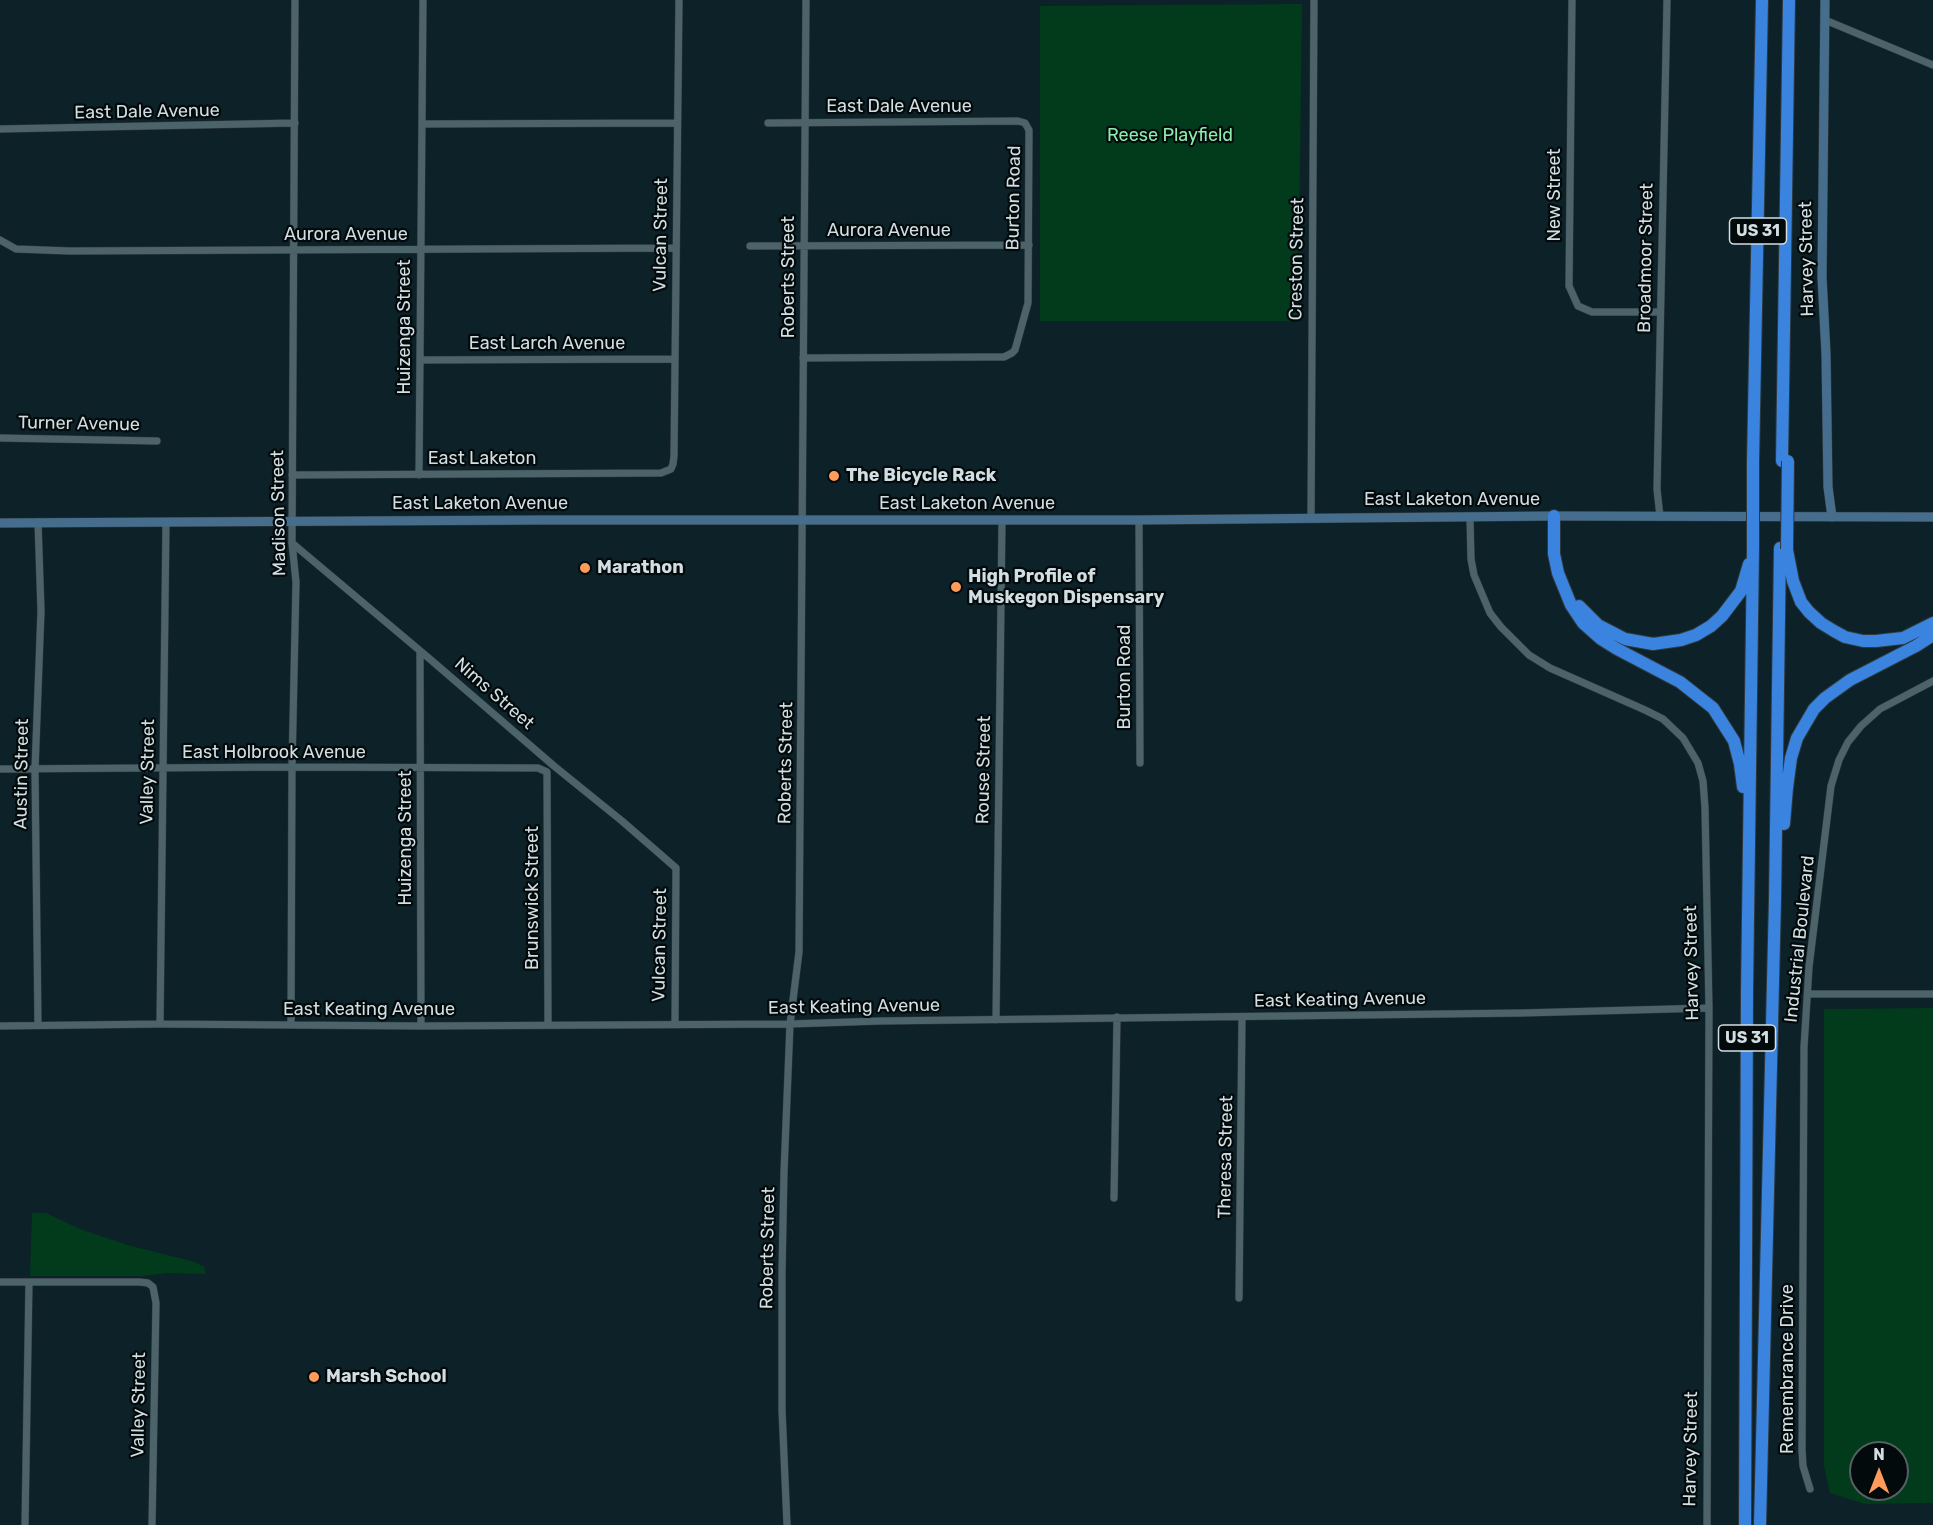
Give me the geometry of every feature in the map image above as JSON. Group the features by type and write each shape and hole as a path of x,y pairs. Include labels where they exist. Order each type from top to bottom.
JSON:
{"highway":[{"name":"US 31","path":"1745,1525 1748,844 1762,0"},
{"name":"US 31","path":"1760,1525 1784,548 1783,386 1789,0"},
{"path":"1554,516 1562,568 1577,604 1598,625 1612,634 1639,643 1666,644 1696,635 1711,626 1732,605 1741,591 1753,550"},
{"path":"1554,516 1554,554 1558,573 1571,605 1583,623 1601,639 1680,682 1699,695 1713,708 1728,730 1734,741 1743,779 1742,813 1748,844"},
{"path":"1784,548 1792,581 1801,602 1821,623 1845,637 1863,641 1904,638 1933,623"},
{"path":"1775,899 1782,887 1786,799 1791,758 1797,738 1814,710 1825,698 1850,680 1933,635"}],"main road":[{"name":"Harvey Street","path":"1825,0 1822,276 1828,487 1832,517"},
{"name":"East Laketon Avenue","path":"0,523 1139,520 1554,516 1933,517"}],"street":[{"name":"Madison Street","path":"291,1025 292,767 296,582 292,543 295,0"},
{"name":"Huizenga Street","path":"419,475 423,0"},
{"name":"Vulcan Street","path":"671,469 674,461 679,0"},
{"name":"Roberts Street","path":"787,1525 782,1410 782,1272 790,1024 799,952 806,0"},
{"name":"Creston Street","path":"1311,518 1314,0"},
{"name":"New Street","path":"1572,0 1569,286 1578,306 1592,312 1660,312"},
{"name":"Broadmoor Street","path":"1660,517 1657,489 1667,0"},
{"path":"1825,20 1933,65"},
{"name":"East Dale Avenue","path":"768,123 1018,121 1028,126"},
{"name":"East Dale Avenue","path":"0,129 295,123"},
{"path":"422,124 676,123"},
{"name":"Burton Road","path":"803,358 1004,357 1015,350 1028,303 1030,134 1028,126"},
{"name":"Aurora Avenue","path":"0,240 16,249 70,251 676,248"},
{"name":"Aurora Avenue","path":"750,246 1029,245"},
{"name":"East Larch Avenue","path":"420,360 675,359"},
{"name":"Turner Avenue","path":"0,438 157,441"},
{"name":"East Laketon","path":"292,475 662,473 671,469"},
{"name":"Harvey Street","path":"1470,518 1471,559 1474,575 1490,613 1510,638 1529,655 1550,668 1663,719 1683,738 1698,763 1703,782 1709,1008 1707,1525"},
{"name":"Rouse Street","path":"996,1020 1002,520"},
{"name":"Burton Road","path":"1139,520 1140,763"},
{"name":"Austin Street","path":"38,522 41,620 35,769 38,1025"},
{"name":"Valley Street","path":"159,1023 166,522"},
{"name":"Nims Street","path":"292,543 676,868"},
{"name":"Huizenga Street","path":"420,651 421,1026"},
{"name":"Industrial Boulevard","path":"1804,1248 1804,1047 1809,967 1831,786 1839,760 1848,742 1861,726 1880,709 1933,681"},
{"name":"East Holbrook Avenue","path":"0,769 538,768 547,772"},
{"name":"Brunswick Street","path":"547,772 548,1024"},
{"name":"Vulcan Street","path":"675,1023 676,868"},
{"path":"1808,994 1933,994"},
{"name":"East Keating Avenue","path":"0,1026 159,1023 421,1026 790,1024 1709,1008"},
{"path":"1114,1198 1117,1017"},
{"name":"Theresa Street","path":"1239,1298 1242,1017"},
{"name":"Remembrance Drive","path":"1804,1248 1802,1450 1803,1466 1810,1489"},
{"path":"0,1282 29,1282 25,1525"},
{"name":"Valley Street","path":"29,1282 139,1282 148,1283 155,1290 152,1525"}],"green space":[{"name":"Reese Playfield","path":"1302,4 1298,321 1040,321 1040,6"},
{"path":"1933,1008 1933,1503 1865,1504 1855,1501 1909,1501 1909,1441 1849,1441 1849,1499 1830,1493 1824,1466 1824,1009"},
{"path":"32,1213 46,1213 80,1229 131,1246 195,1262 204,1267 206,1274 30,1276"}],"place":[{"name":"The Bicycle Rack","path":"834,476"},
{"name":"Marathon","path":"585,568"},
{"name":"High Profile of Muskegon Dispensary","path":"956,587"},
{"name":"Marsh School","path":"314,1377"}]}
